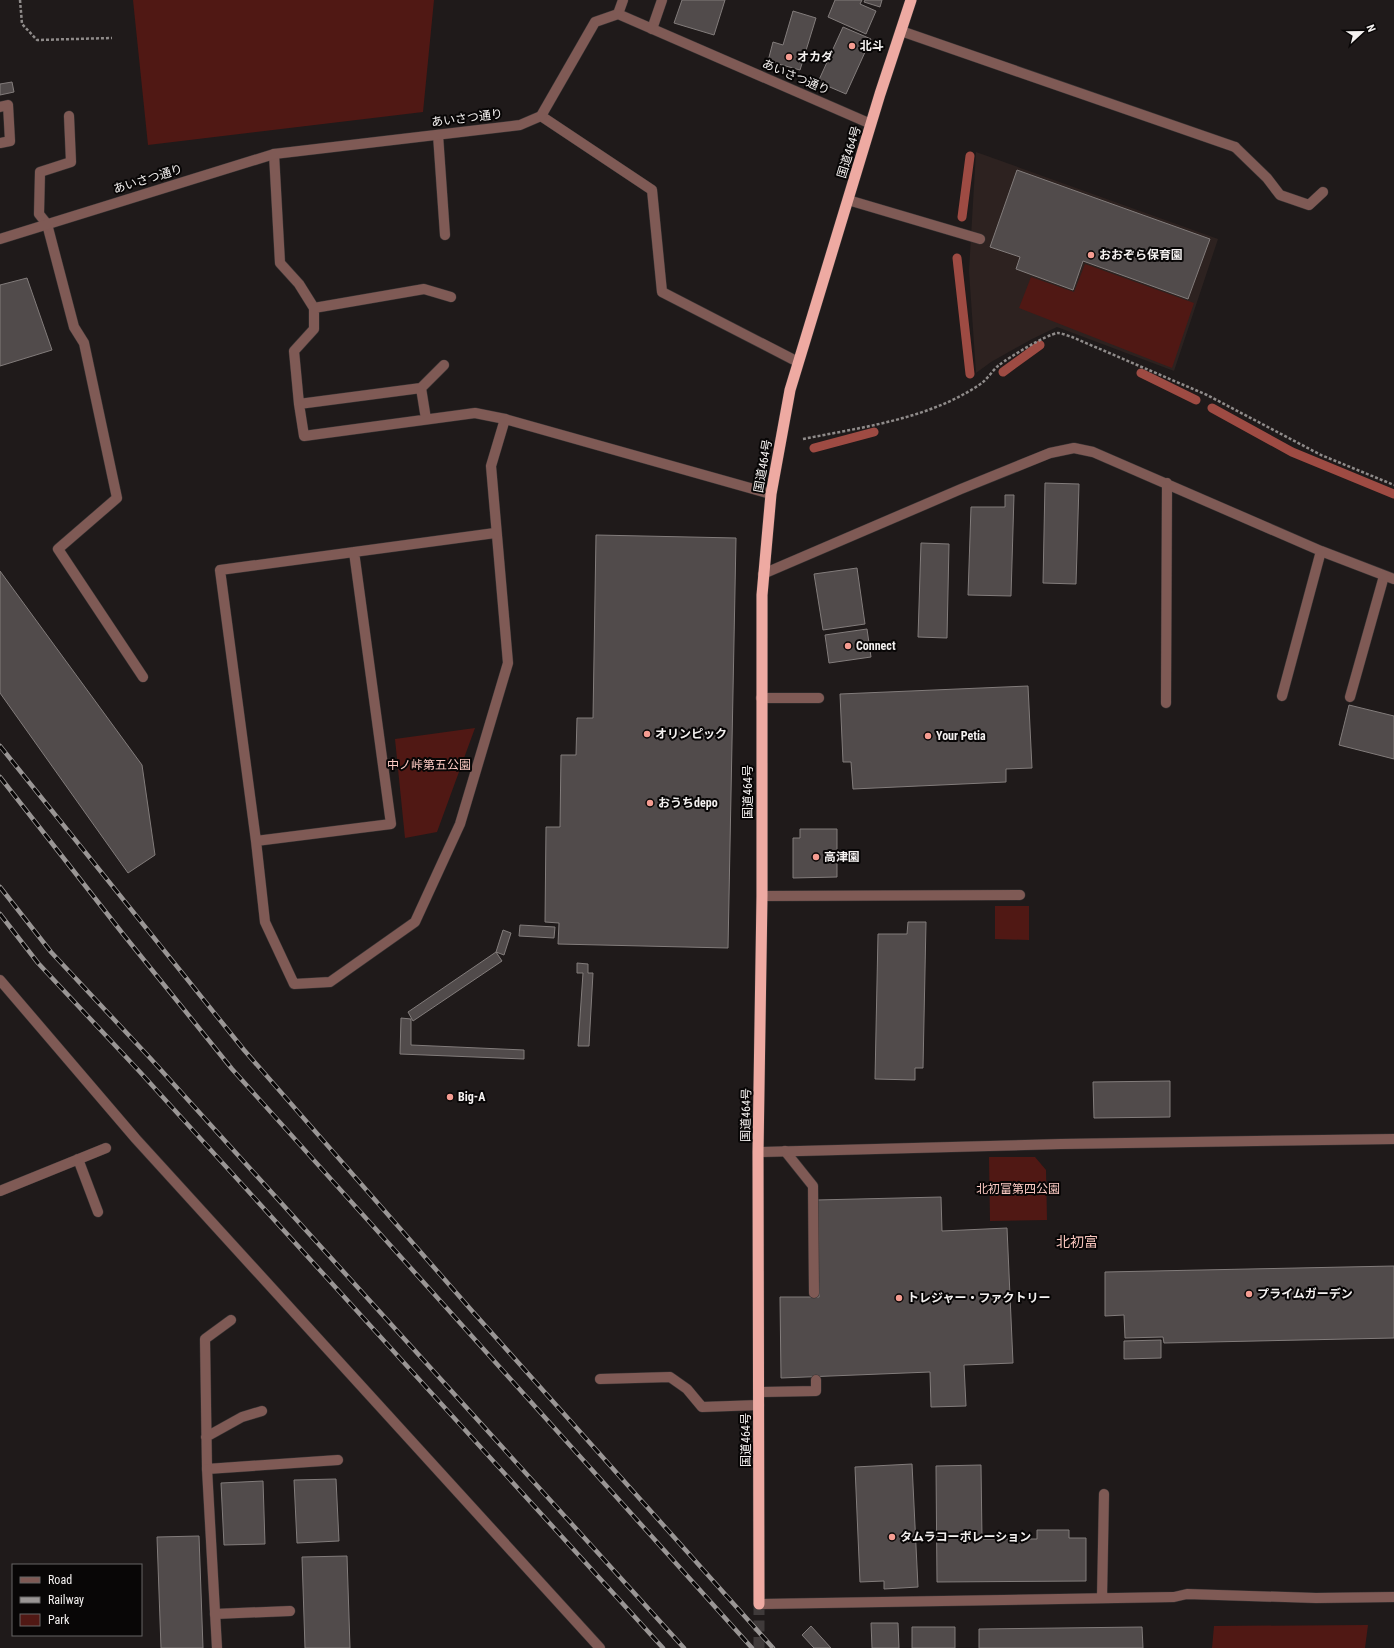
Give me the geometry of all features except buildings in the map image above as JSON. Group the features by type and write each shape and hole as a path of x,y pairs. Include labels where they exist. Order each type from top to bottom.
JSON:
{"highway":[{"name":"国道464号","path":"759,1604 758,1152 762,896 761,698 763,574 771,494 790,390 871,124 911,0"}],"street":[{"path":"623,0 618,14 595,22 541,116 652,190 662,292 798,362"},
{"path":"652,29 662,0"},
{"name":"あいさつ通り","path":"618,14 871,124"},
{"path":"901,31 1234,147 1267,178 1280,195 1309,205 1323,192"},
{"path":"0,107 8,105 10,141 0,143"},
{"path":"69,116 71,162 40,172 39,214 47,224 74,327 84,343 117,498 58,549 143,678"},
{"name":"あいさつ通り","path":"0,239 274,154 520,125 541,116"},
{"path":"438,135 445,235"},
{"path":"274,154 280,263 299,284 314,308 314,329 294,351 299,404 304,436 475,413 505,419 771,494"},
{"path":"848,200 980,239"},
{"path":"314,308 424,289 451,297"},
{"path":"299,404 421,388 444,365"},
{"path":"421,388 426,419"},
{"path":"496,533 220,570 256,841 265,922 294,984 330,982 415,922 460,824 508,663 491,466 505,419"},
{"path":"763,574 961,489 1050,453 1074,448 1093,452 1321,551 1389,578 1350,697"},
{"path":"1166,703 1167,483"},
{"path":"1282,696 1321,551"},
{"path":"256,841 391,824 354,552"},
{"path":"761,698 819,698"},
{"path":"762,896 1020,896"},
{"path":"0,980 136,1139 600,1648"},
{"path":"758,1152 1061,1144 1394,1139"},
{"path":"0,1191 106,1148"},
{"path":"785,1151 813,1186 814,1293"},
{"path":"78,1159 98,1212"},
{"path":"217,1648 207,1469 205,1339 231,1320"},
{"path":"600,1378 670,1377 687,1389 702,1407 759,1405"},
{"path":"759,1392 816,1391 816,1380"},
{"path":"206,1437 242,1417 262,1411"},
{"path":"207,1469 338,1460"},
{"path":"1102,1598 1104,1494"},
{"path":"759,1604 1174,1597 1187,1594 1316,1598 1394,1597"},
{"path":"215,1614 290,1610"}],"path":[{"path":"20,0 22,24 37,40 112,38"},
{"path":"780,440 801,439 871,426 923,412 952,400 983,382 999,366 1035,344 1058,333 1072,337 1207,395 1321,455 1394,485"}],"shaded area":[{"name":"おおぞら保育園","path":"976,152 1218,239 1174,371 1057,327 991,362 976,373 969,271"}],"green space":[{"path":"133,0 434,0 423,112 148,145"},
{"path":"1085,264 1194,303 1172,368 1019,308 1031,277 1074,292"},
{"name":"中ノ峠第五公園","path":"475,728 437,832 405,838 395,739"},
{"path":"995,906 1029,906 1029,940 995,939"},
{"name":"北初富第四公園","path":"989,1157 1035,1157 1046,1170 1047,1220 990,1221"},
{"path":"1368,1625 1365,1648 1212,1648 1214,1626"}],"waterway":[{"path":"962,217 970,156"},
{"path":"957,258 970,374"},
{"path":"1003,372 1040,345"},
{"path":"1141,373 1196,400"},
{"path":"1212,408 1292,452 1394,494"},
{"path":"814,448 874,432"}],"tunnel":[{"path":"759,1604 759,1648"}],"railway":[{"path":"0,746 244,1050 473,1312 773,1648"},
{"path":"0,777 123,934 232,1069 752,1648"},
{"path":"0,887 51,952 151,1059 684,1648"},
{"path":"0,914 38,963 140,1072 663,1648"}],"place":[{"name":"北斗","path":"852,46"},
{"name":"オカダ","path":"789,57"},
{"name":"おおぞら保育園","path":"1091,255"},
{"name":"Connect","path":"848,646"},
{"name":"オリンピック","path":"647,734"},
{"name":"Your Petia","path":"928,736"},
{"name":"おうちdepo","path":"650,803"},
{"name":"高津園","path":"816,857"},
{"name":"Big-A","path":"450,1097"},
{"name":"プライムガーデン","path":"1249,1294"},
{"name":"トレジャー・ファクトリー","path":"899,1298"},
{"name":"タムラコーポレーション","path":"892,1537"}],"district":[{"name":"北初富","path":"1077,1242"}]}
